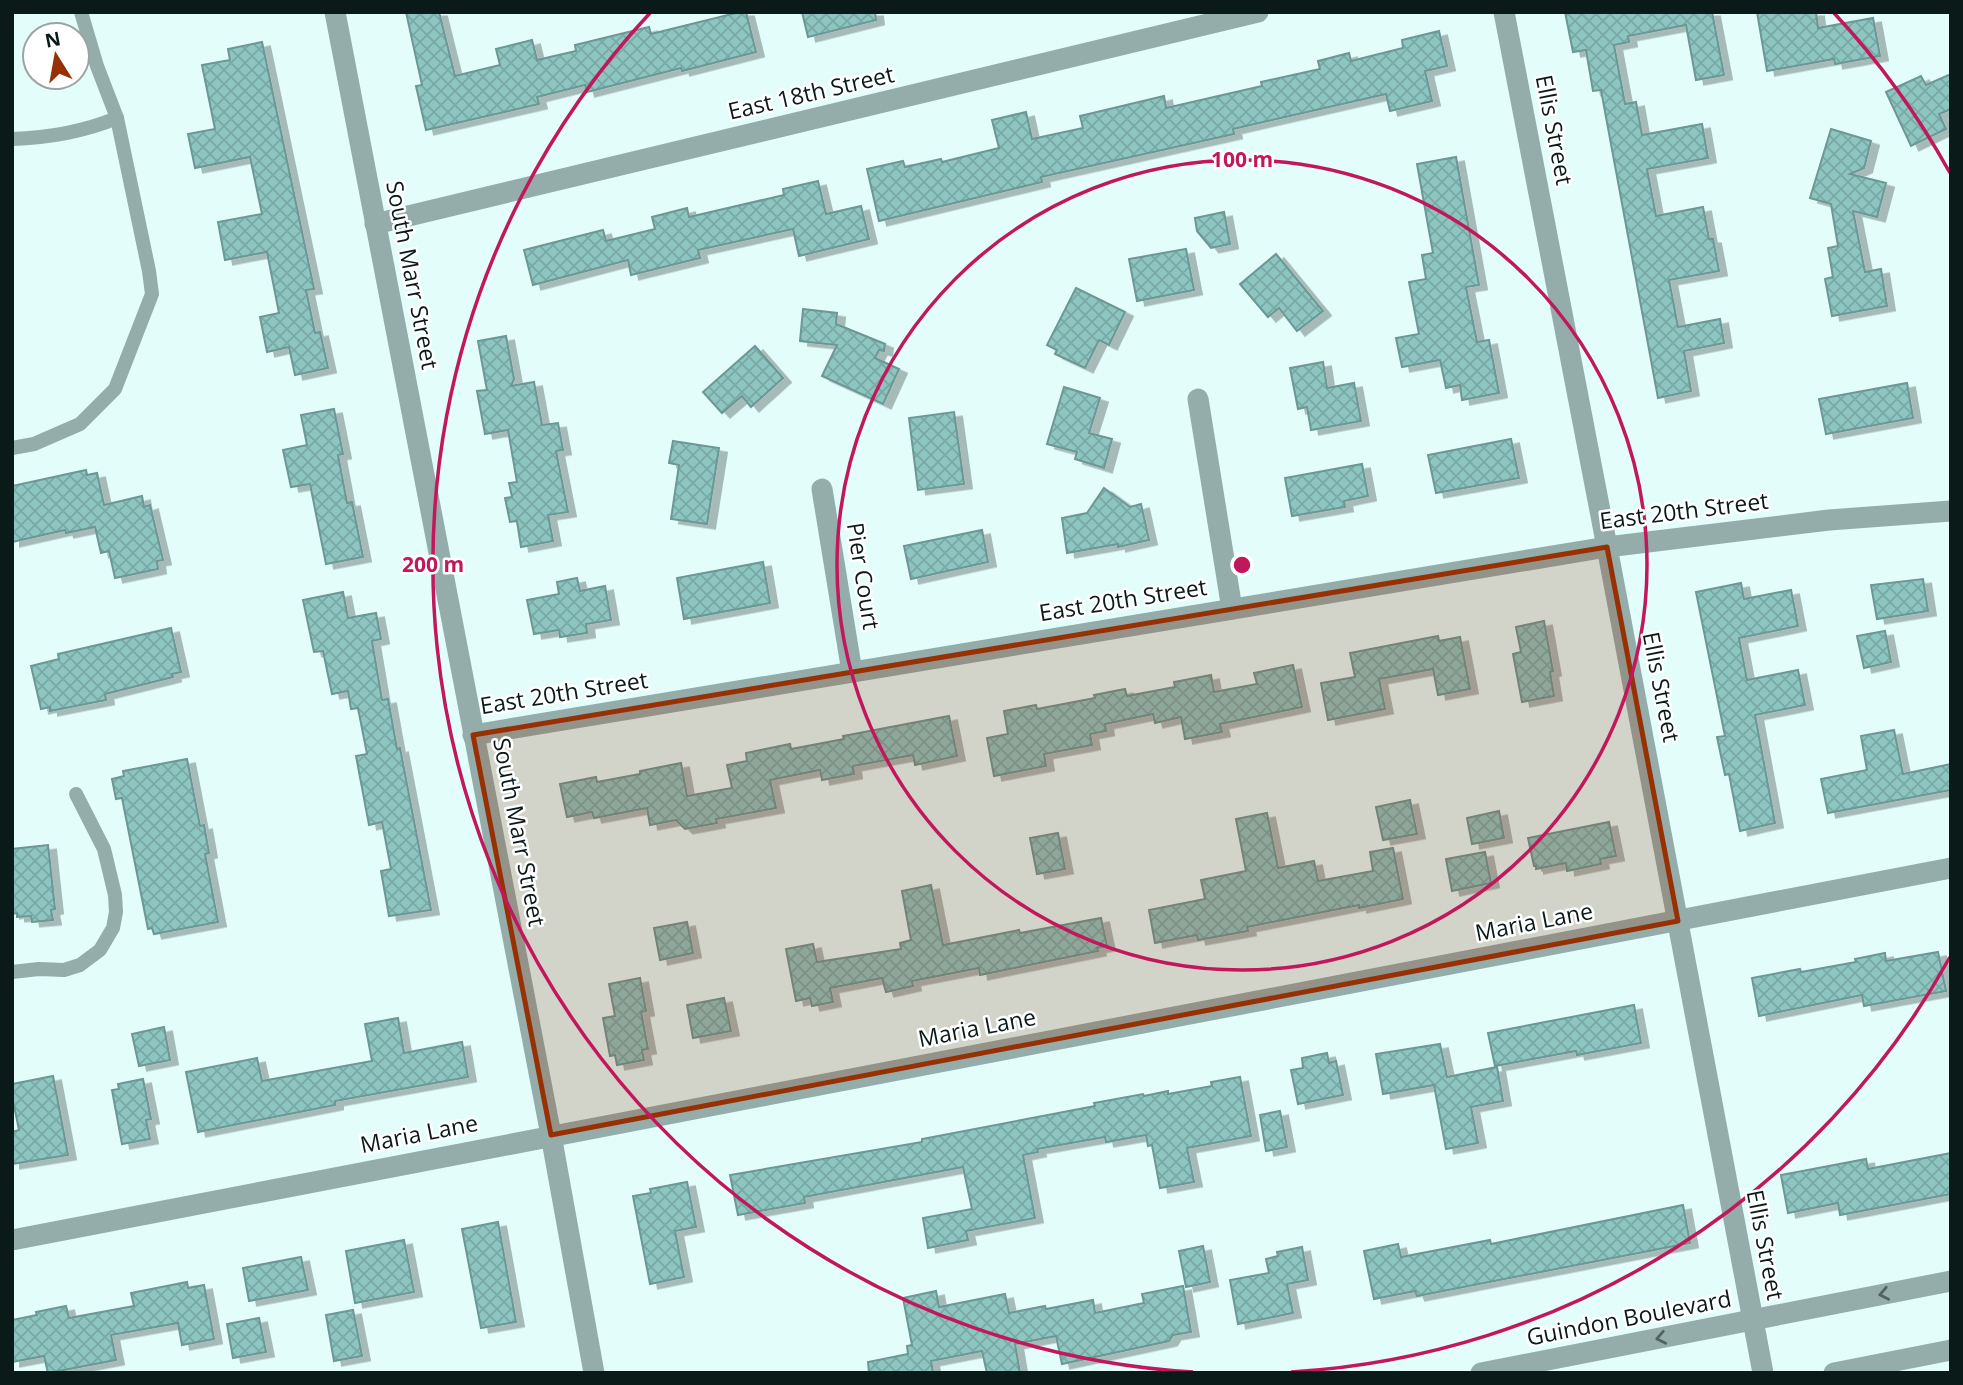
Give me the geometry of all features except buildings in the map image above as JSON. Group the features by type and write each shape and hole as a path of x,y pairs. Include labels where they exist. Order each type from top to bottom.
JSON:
{"street":[{"name":"South Marr Street","path":"335,12 551,1135 594,1373"},
{"name":"East 18th Street","path":"375,224 1258,12"},
{"name":"Ellis Street","path":"1504,12 1763,1373"},
{"path":"1198,399 1232,609"},
{"name":"Pier Court","path":"822,489 852,671"},
{"name":"East 20th Street","path":"473,735 1607,547 1829,520 1951,511"},
{"name":"Maria Lane","path":"12,1240 1951,868"},
{"name":"Guindon Boulevard","path":"1481,1373 1951,1281"},
{"path":"1834,1373 1951,1350"}],"lane":[{"path":"12,448 34,444 80,424 115,389 152,294 117,118 97,66 82,12"},
{"path":"12,139 81,130 117,118"},
{"path":"12,972 64,970 80,965 100,950 113,928 116,895 104,849 76,794"}],"highlighted area":[{"path":"1607,547 1678,921 551,1135 473,735"}]}
